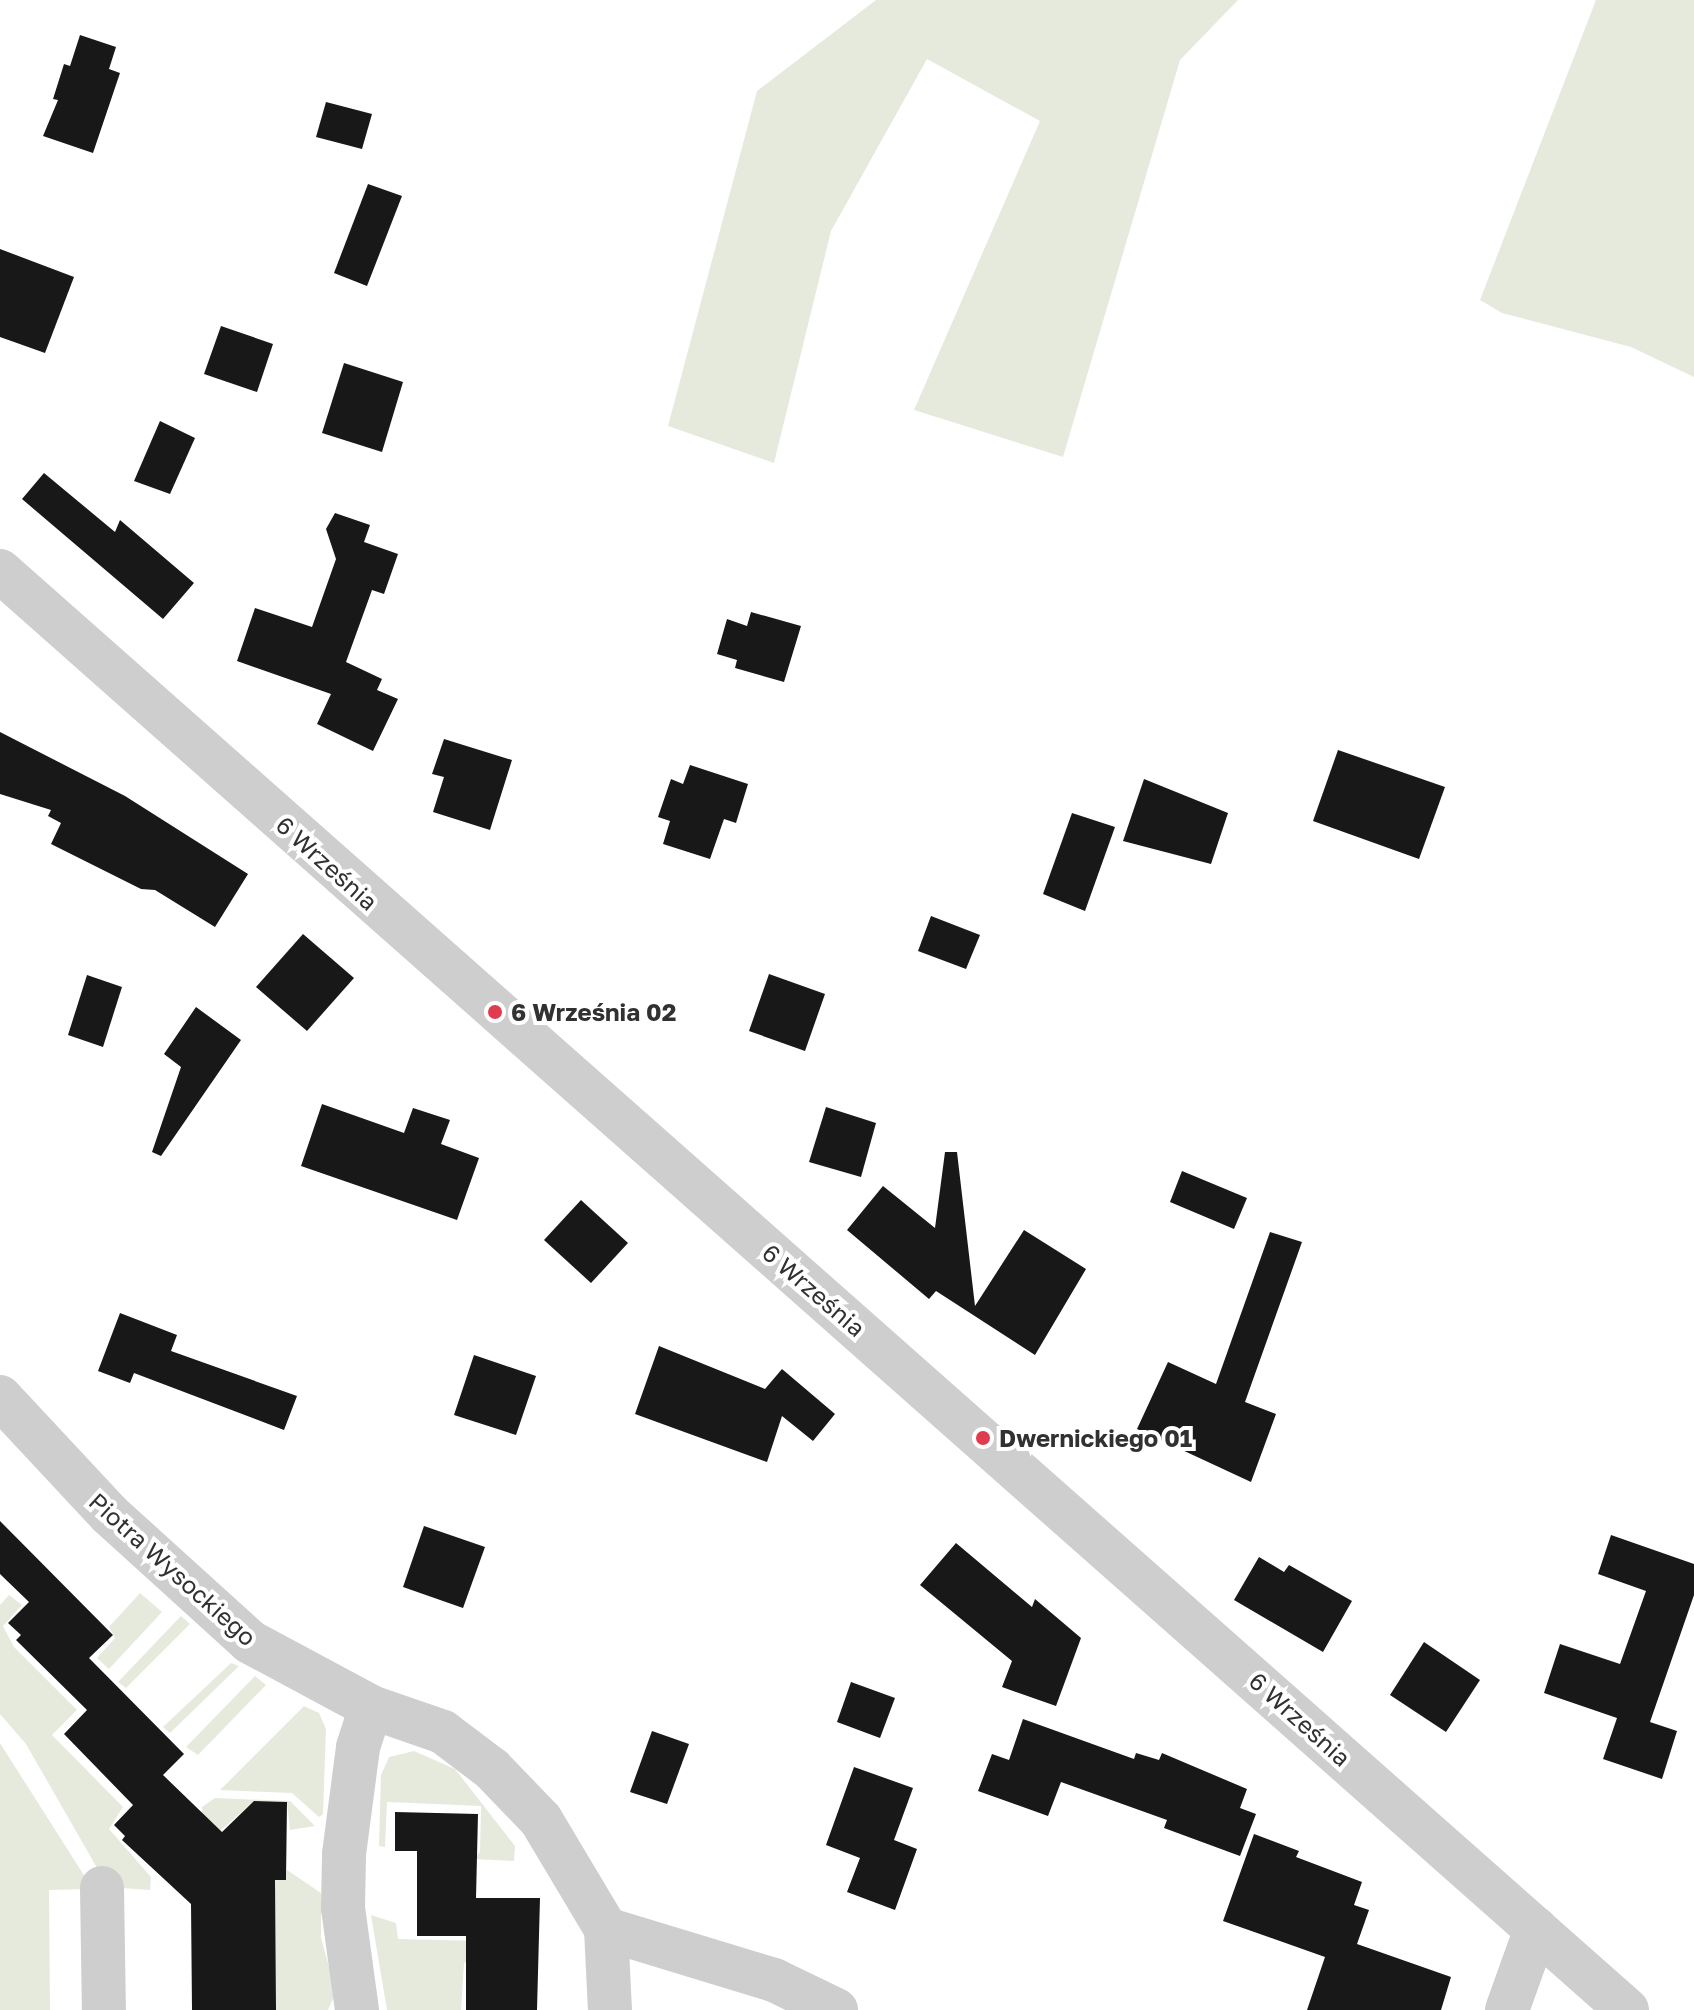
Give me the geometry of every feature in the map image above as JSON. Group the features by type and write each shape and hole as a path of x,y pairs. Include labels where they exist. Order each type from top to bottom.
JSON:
{"street":[{"name":"6 Września","path":"0,571 1627,2010"},
{"name":"Piotra Wysockiego","path":"0,1397 109,1514 250,1642 371,1707 443,1732 492,1769 541,1820 606,1929 610,2010"},
{"path":"357,2010 343,1908 344,1854 358,1747 371,1707"},
{"path":"102,1888 104,2010"},
{"path":"606,1929 774,1980 836,2010"},
{"path":"1507,2010 1536,1929"}],"shaded area":[{"path":"876,0 1238,0 1180,60 1063,457 914,410 1040,121 927,59 831,231 774,463 668,426 757,91"},
{"path":"1596,0 1694,0 1694,377 1631,347 1502,313 1480,300"},
{"path":"140,1593 162,1612 109,1669 97,1658 115,1638 109,1627"},
{"path":"9,1595 22,1605 3,1626 14,1647 77,1710 52,1735 123,1807 109,1829 151,1877 150,1890 108,1887 26,1744 0,1714 0,1605"},
{"path":"181,1616 190,1624 126,1688 118,1682"},
{"path":"231,1663 239,1666 170,1733 163,1727"},
{"path":"255,1676 266,1685 198,1755 186,1747"},
{"path":"304,1706 319,1713 326,1729 323,1814 319,1817 292,1793 220,1790"},
{"path":"0,1743 87,1880 87,1889 49,1890 50,2010 0,2010"},
{"path":"414,1751 455,1769 515,1846 514,1861 473,1859 480,1852 481,1806 387,1802 385,1847 379,1846 381,1775 389,1757"},
{"path":"215,1798 290,1801 315,1826 290,1830 287,1802 254,1801 219,1832 202,1815 202,1807"},
{"path":"287,1870 321,1893 321,1938 336,1992 328,2010 276,2010 275,1902 231,1881 286,1880"},
{"path":"371,1915 396,1923 398,1939 482,1941 477,1956 464,1963 461,2010 387,2010"}],"building":[{"path":"80,35 116,47 109,69 120,73 93,153 43,136 58,100 53,99 64,64 70,66"},
{"path":"326,102 372,114 362,149 316,137"},
{"path":"368,184 402,196 367,286 334,273"},
{"path":"0,249 74,277 45,353 0,337"},
{"path":"221,326 273,344 257,392 204,374"},
{"path":"344,363 403,382 382,452 322,433"},
{"path":"160,421 195,438 170,494 134,481"},
{"path":"44,473 115,532 120,520 194,583 163,619 22,499"},
{"path":"335,513 370,525 364,542 398,554 384,594 372,590 346,662 382,679 377,690 398,699 373,751 317,724 331,694 237,661 255,608 312,627 336,559 326,529"},
{"path":"751,612 801,626 784,682 735,668 737,660 717,654 727,619 747,626"},
{"path":"0,732 125,796 248,874 215,927 155,890 141,889 51,844 61,823 48,816 51,810 0,794"},
{"path":"444,739 512,760 490,830 433,812 444,777 432,774"},
{"path":"1338,750 1445,787 1419,859 1313,821"},
{"path":"690,765 748,784 736,823 724,819 710,859 663,844 670,821 658,817 671,779 683,784"},
{"path":"1144,779 1228,813 1211,864 1123,841"},
{"path":"1072,813 1115,827 1085,911 1043,894"},
{"path":"931,916 980,935 966,969 918,951"},
{"path":"303,934 354,978 307,1031 256,987"},
{"path":"769,974 825,994 805,1051 749,1031"},
{"path":"87,975 122,987 103,1047 68,1035"},
{"path":"196,1007 241,1040 161,1156 152,1152 181,1067 164,1054"},
{"path":"322,1104 404,1133 413,1108 450,1120 441,1144 479,1158 457,1220 301,1166"},
{"path":"826,1107 876,1123 861,1177 809,1162"},
{"path":"945,1152 957,1152 975,1306 1024,1230 1086,1269 1035,1355 936,1291 929,1299 847,1230 883,1186 935,1228"},
{"path":"1182,1171 1247,1198 1234,1229 1170,1202"},
{"path":"581,1200 628,1243 591,1283 544,1240"},
{"path":"1270,1232 1302,1242 1245,1402 1276,1414 1251,1482 1137,1429 1168,1362 1216,1384"},
{"path":"120,1313 177,1335 171,1351 297,1396 284,1430 134,1373 130,1383 98,1371"},
{"path":"659,1346 765,1389 782,1369 835,1414 813,1441 782,1416 767,1462 635,1414"},
{"path":"474,1355 536,1376 516,1435 454,1415"},
{"path":"0,1521 113,1635 89,1658 184,1754 163,1775 222,1832 254,1801 287,1802 286,1880 275,1880 276,2010 192,2010 191,1904 122,1840 125,1836 114,1825 133,1805 64,1734 87,1710 16,1640 21,1635 8,1623 29,1602 0,1574"},
{"path":"424,1526 485,1547 463,1608 403,1587"},
{"path":"1611,1535 1694,1564 1694,1595 1650,1722 1677,1731 1662,1779 1603,1759 1617,1718 1544,1693 1560,1644 1620,1664 1646,1591 1598,1574"},
{"path":"956,1543 1032,1607 1035,1599 1081,1638 1056,1706 1002,1687 1012,1661 920,1585"},
{"path":"1259,1557 1284,1572 1289,1565 1352,1601 1323,1652 1234,1600"},
{"path":"1424,1642 1480,1680 1446,1732 1390,1695"},
{"path":"851,1682 895,1698 880,1738 837,1722"},
{"path":"1023,1719 1134,1759 1136,1753 1159,1760 1162,1753 1247,1789 1240,1808 1256,1814 1240,1856 1164,1828 1167,1820 1061,1782 1048,1816 978,1791 992,1754 1009,1760"},
{"path":"652,1731 689,1744 667,1804 630,1792"},
{"path":"854,1767 913,1788 894,1840 917,1849 895,1910 847,1892 860,1858 826,1845"},
{"path":"395,1812 478,1814 476,1898 540,1898 537,2010 466,2010 466,1936 417,1936 417,1851 395,1851"},
{"path":"1254,1834 1299,1851 1296,1857 1362,1882 1354,1905 1369,1910 1357,1944 1451,1977 1441,2010 1307,2010 1325,1957 1223,1921"}],"place":[{"name":"6 Września 02","path":"495,1012"},
{"name":"Dwernickiego 01","path":"983,1438"}]}
